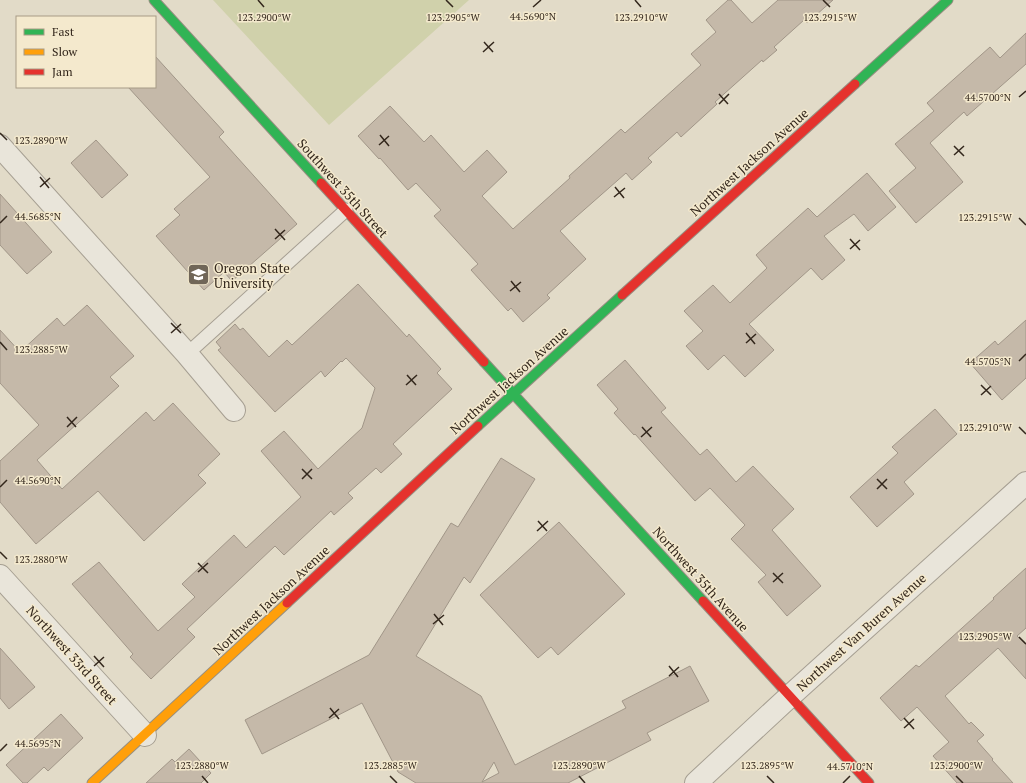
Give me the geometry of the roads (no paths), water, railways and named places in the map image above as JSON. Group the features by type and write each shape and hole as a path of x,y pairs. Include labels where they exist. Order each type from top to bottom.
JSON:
{"street":[{"name":"Southwest 35th Street","path":"154,0 513,393"},
{"name":"Northwest Jackson Avenue","path":"92,783 513,393 948,0"},
{"path":"0,146 187,354 234,410"},
{"name":"Northwest 35th Avenue","path":"513,393 869,783"},
{"name":"Northwest Van Buren Avenue","path":"696,783 1026,483"},
{"name":"Northwest 33rd Street","path":"0,576 144,735"}],"lane":[{"path":"187,354 346,210"}],"place":[{"name":"Oregon State University","path":"198,275"}]}
